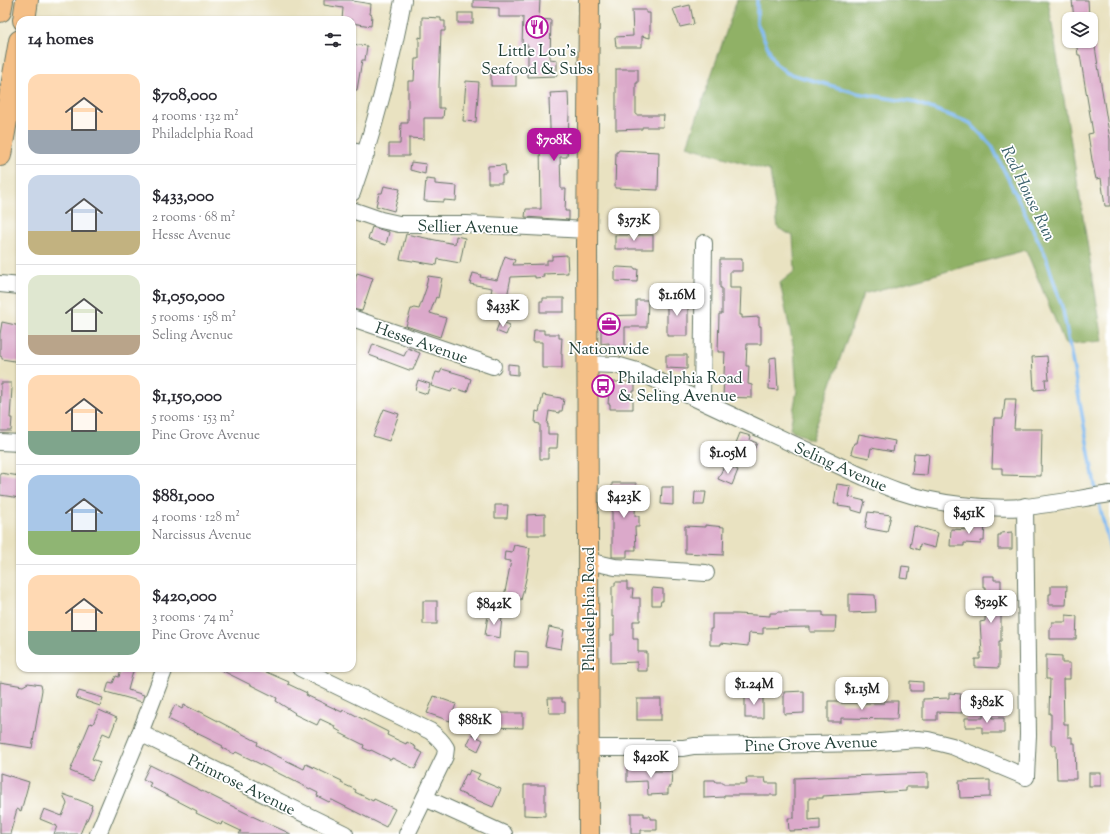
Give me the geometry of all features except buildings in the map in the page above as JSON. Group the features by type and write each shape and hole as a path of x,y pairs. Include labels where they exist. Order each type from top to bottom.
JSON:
{"highway":[{"path":"0,11 2,0"},
{"path":"25,16 27,0"},
{"path":"0,155 10,107 16,67"}],"main road":[{"name":"Philadelphia Road","path":"589,0 587,230 589,834"}],"street":[{"path":"356,170 359,152 388,75 402,0"},
{"name":"Sellier Avenue","path":"356,211 381,220 399,224 466,224 587,230"},
{"path":"702,401 704,243"},
{"path":"0,284 16,286"},
{"name":"Hesse Avenue","path":"356,319 493,366"},
{"name":"Seling Avenue","path":"587,364 610,364 626,367 848,470 898,491 918,496 971,505 999,507 1025,506 1110,494"},
{"path":"0,442 16,443"},
{"name":"Pine Grove Avenue","path":"589,748 683,748 694,746 868,743 917,739 952,746 1026,777 1028,735 1025,506"},
{"path":"588,561 615,567 706,573"},
{"path":"98,834 163,672"},
{"path":"308,672 430,731 440,739 446,748 445,756 407,834"},
{"name":"Primrose Avenue","path":"140,733 345,834"},
{"path":"425,798 504,834"}],"green space":[{"path":"737,0 1048,0 1103,341 1065,344 1026,250 863,294 811,440 790,429 797,390 794,349 780,283 795,271 793,236 778,228 770,171 687,146"}],"waterway":[{"name":"Red House Run","path":"757,0 757,23 775,63 787,73 857,93 917,103 970,123 992,146 1045,254 1063,310 1096,491"},
{"name":"Red House Run","path":"1098,499 1110,549"}],"place":[{"name":"Little Lou’s Seafood & Subs","path":"537,27"},
{"name":"Nationwide","path":"609,324"},
{"name":"Philadelphia Road & Seling Avenue","path":"603,386"}]}
